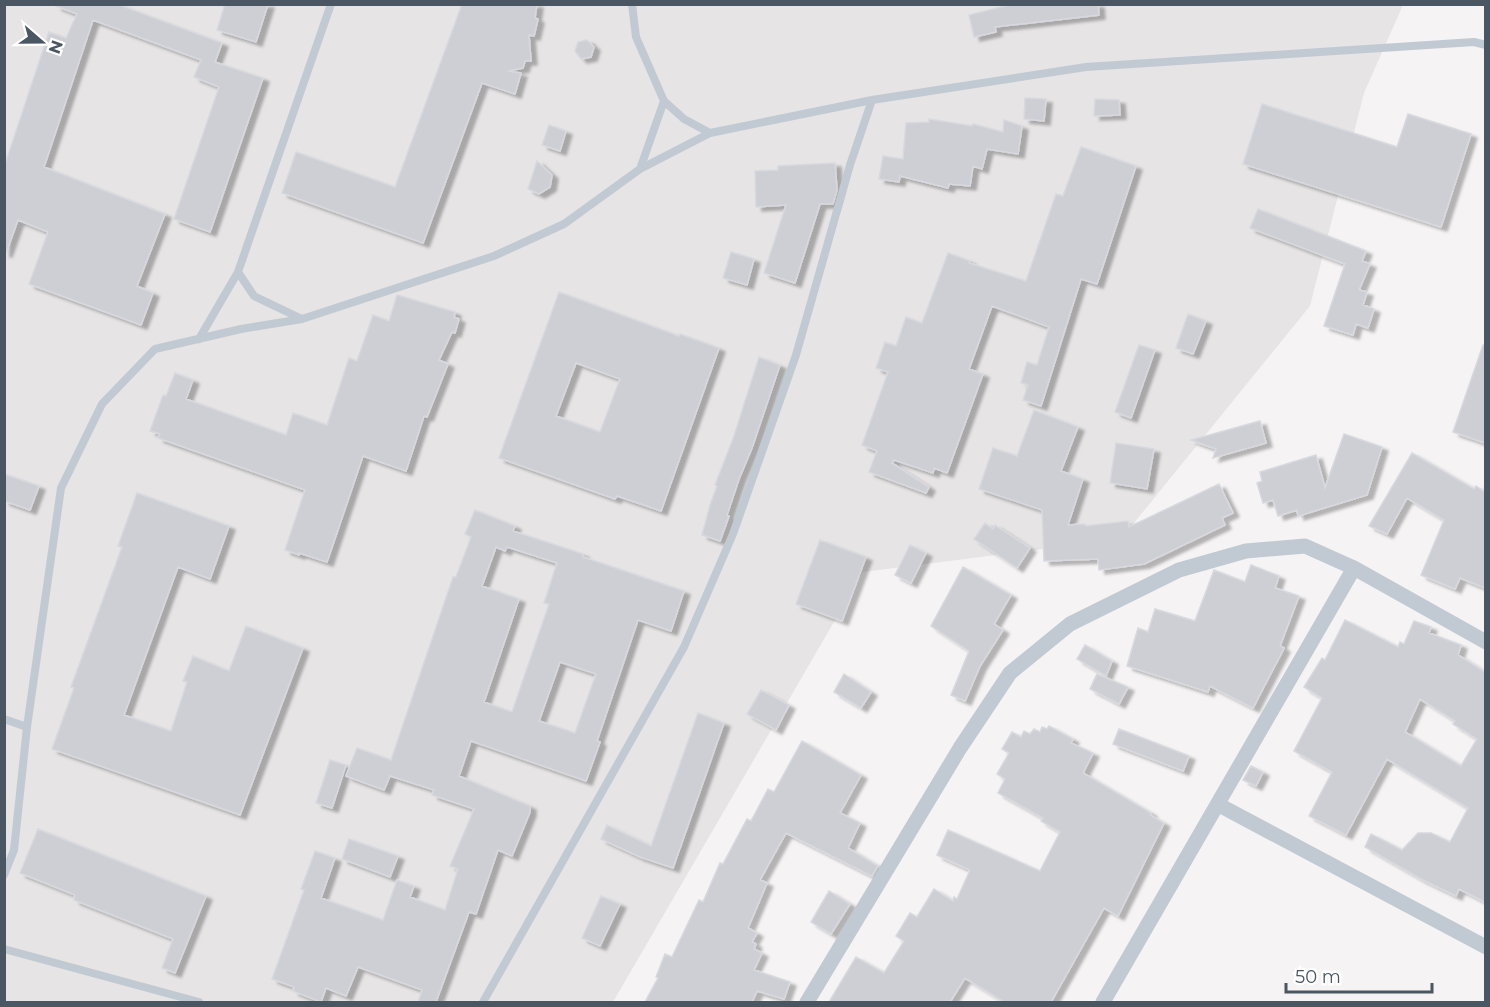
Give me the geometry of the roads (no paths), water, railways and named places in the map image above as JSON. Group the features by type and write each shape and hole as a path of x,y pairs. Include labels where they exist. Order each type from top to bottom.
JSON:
{"street":[{"path":"807,1002 960,748 1010,672 1070,624 1179,570 1246,551 1305,546 1354,568 1485,642"},
{"path":"1103,1002 1354,568"},
{"path":"1219,805 1485,947"}],"lane":[{"path":"199,339 238,272 331,4"},
{"path":"632,4 636,37 664,100 684,119 710,133"},
{"path":"4,875 14,850 27,727 61,488 102,404 155,349 242,329 302,319 494,256 564,224 640,169 710,133 872,100 1086,67 1473,42 1485,45"},
{"path":"640,169 664,100"},
{"path":"483,1002 684,647 733,534 796,355 850,165 872,100"},
{"path":"238,272 254,296 302,319"},
{"path":"4,719 27,727"},
{"path":"4,949 199,1002"}]}
